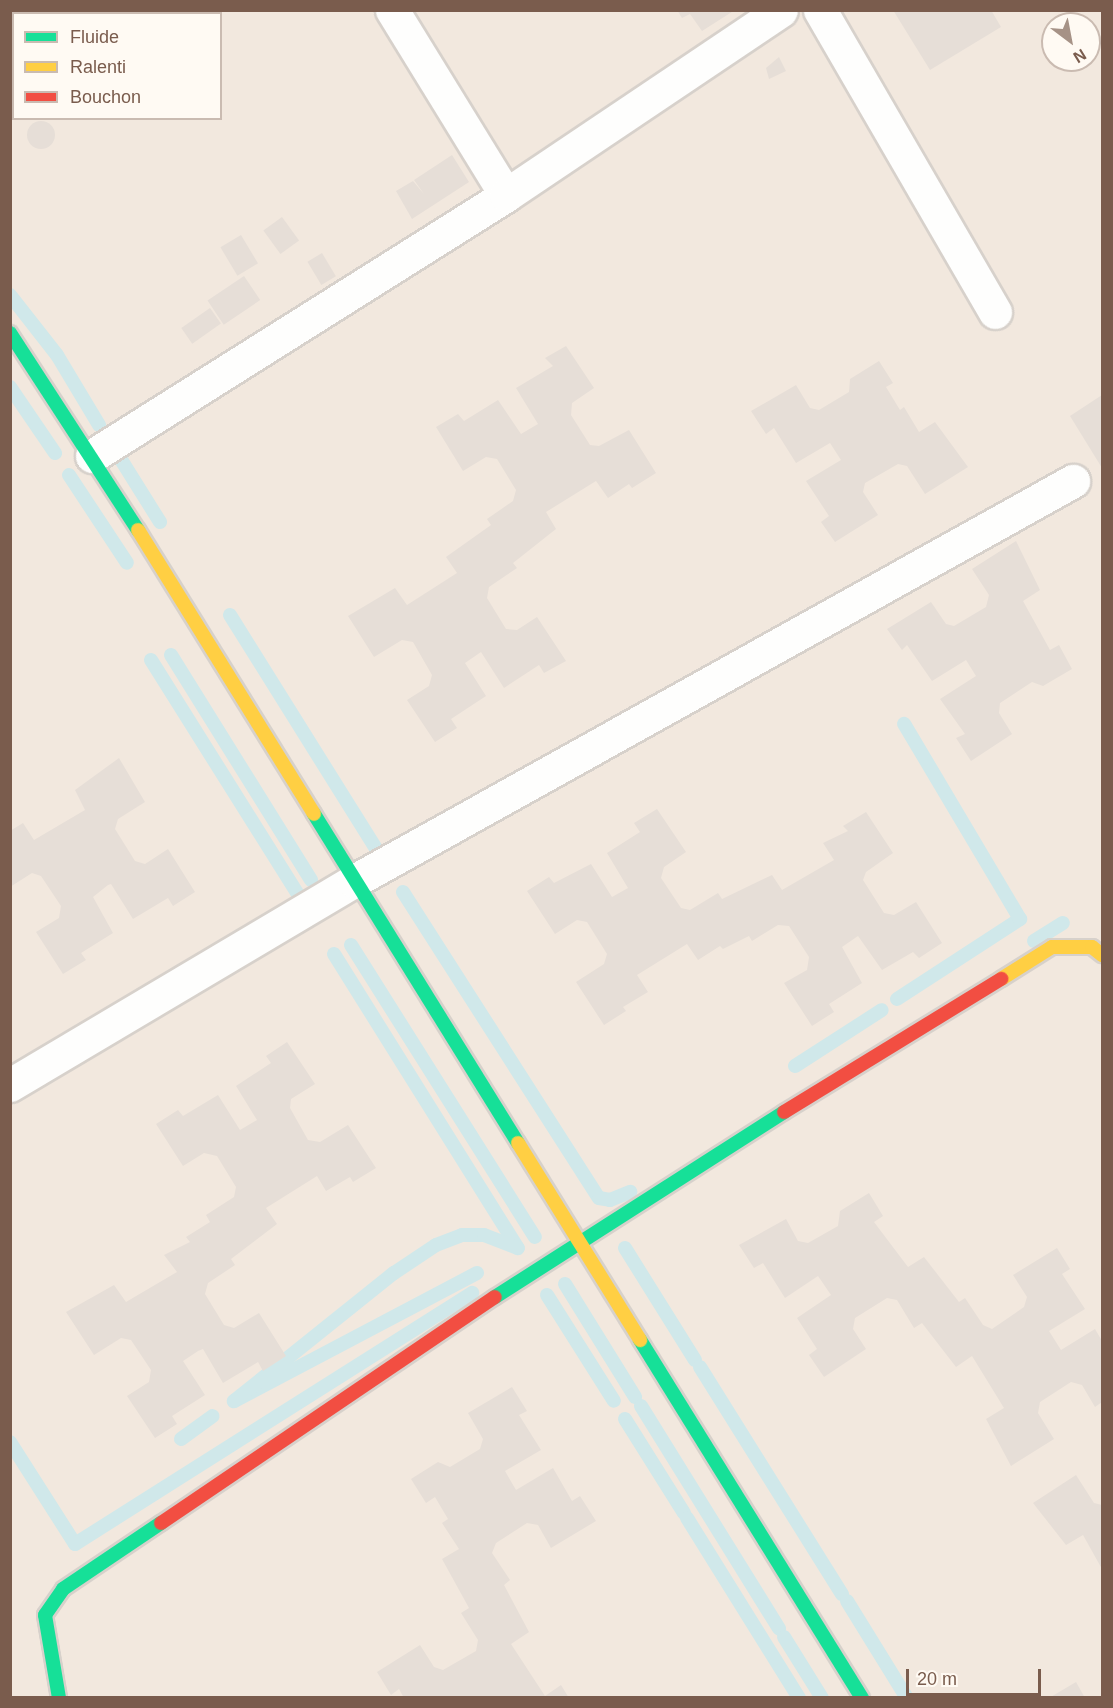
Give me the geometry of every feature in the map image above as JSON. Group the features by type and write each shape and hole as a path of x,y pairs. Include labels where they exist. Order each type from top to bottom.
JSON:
{"main road":[{"path":"10,333 92,456 862,1698"},
{"path":"59,1698 48,1648 45,1615 63,1589 578,1240 1052,947 1092,947 1102,955"}],"street":[{"path":"392,10 506,195"},
{"path":"92,456 506,195 781,10"},
{"path":"820,10 995,312"},
{"path":"10,1085 354,881 1073,481"}],"shaded area":[{"path":"11,11 1102,11 1102,1697 11,1697"}],"building":[{"path":"677,10 735,10 702,31 690,14 682,18"},
{"path":"893,10 991,10 1001,27 930,70"},
{"path":"779,57 786,71 769,79 766,68"},
{"path":"41,121 51,125 55,135 51,145 41,149 31,145 27,135 31,125"},
{"path":"452,155 469,182 412,219 396,191 413,181 424,194 414,180"},
{"path":"282,217 299,240 280,254 263,231"},
{"path":"241,235 258,263 237,276 220,247"},
{"path":"322,253 336,276 321,285 307,262"},
{"path":"244,276 260,300 224,325 208,301"},
{"path":"210,308 221,324 192,344 181,328"},
{"path":"566,346 594,388 572,403 571,415 590,445 599,446 629,430 656,473 632,488 629,484 608,498 596,481 546,512 556,529 513,563 517,568 489,587 487,598 506,629 517,630 537,617 566,661 544,673 539,665 504,688 481,652 465,663 486,696 451,719 457,728 435,742 407,700 429,686 432,675 413,642 402,640 374,657 348,616 395,588 407,605 457,573 446,557 491,525 487,519 513,501 516,490 497,459 486,457 463,471 436,427 458,414 464,421 498,400 521,434 538,424 516,388 553,366 545,358"},
{"path":"879,361 893,383 886,387 900,410 904,407 919,432 935,422 968,467 925,494 907,466 898,464 865,483 863,492 878,515 835,542 821,522 829,516 806,481 841,460 830,443 796,463 774,428 766,434 751,411 796,385 810,408 819,410 849,392 850,379"},
{"path":"1102,395 1102,468 1070,416"},
{"path":"1016,541 1040,590 1023,601 1050,650 1059,645 1072,669 1043,686 1032,682 1000,703 999,713 1012,734 971,761 956,738 965,734 940,699 976,676 966,660 932,681 907,645 902,650 887,629 931,602 946,624 954,626 986,607 989,595 972,569"},
{"path":"119,758 145,802 118,819 115,829 135,861 145,864 168,849 195,892 173,906 168,898 133,919 111,884 108,885 93,897 113,933 81,953 86,960 63,974 36,932 59,918 61,906 41,876 32,873 10,887 10,831 23,823 34,840 85,810 75,790"},
{"path":"657,809 686,852 664,867 661,878 681,908 690,910 718,893 722,899 772,875 782,890 834,860 823,843 848,831 843,826 866,812 893,853 866,872 863,880 884,913 894,915 916,902 942,943 919,958 913,952 882,970 858,936 842,947 862,983 829,1004 834,1012 812,1026 784,983 807,970 809,957 789,926 778,925 752,941 749,936 723,949 720,946 698,960 687,944 637,975 648,992 623,1007 626,1011 604,1025 576,982 604,964 607,954 587,922 577,920 555,934 527,891 549,877 554,883 591,864 612,897 628,888 607,853 640,832 634,823"},
{"path":"287,1042 315,1084 291,1099 290,1108 308,1140 320,1142 348,1125 376,1168 353,1182 350,1177 326,1191 317,1176 266,1208 277,1224 231,1259 235,1265 208,1283 205,1294 224,1325 234,1328 259,1313 286,1356 263,1371 258,1362 223,1383 203,1349 198,1351 183,1361 205,1395 172,1416 177,1424 155,1438 127,1396 149,1382 151,1370 131,1340 121,1338 94,1355 66,1312 114,1285 126,1302 177,1272 164,1255 190,1242 186,1237 210,1222 206,1215 234,1197 236,1187 217,1156 204,1153 183,1166 156,1124 178,1110 183,1116 218,1095 240,1130 257,1120 236,1086 271,1063 266,1056"},
{"path":"869,1193 883,1216 874,1222 908,1267 924,1257 959,1302 965,1298 983,1325 992,1329 1024,1307 1027,1297 1013,1275 1057,1248 1070,1269 1062,1274 1085,1309 1049,1331 1061,1350 1095,1329 1102,1341 1102,1402 1095,1407 1082,1385 1071,1382 1040,1402 1038,1413 1054,1439 1011,1466 986,1419 1004,1408 972,1356 956,1367 922,1323 914,1328 897,1300 887,1298 855,1318 853,1329 866,1349 824,1377 809,1355 817,1349 797,1318 831,1295 818,1276 785,1298 763,1263 754,1268 739,1245 786,1219 798,1241 808,1243 838,1226 840,1211"},
{"path":"512,1387 527,1411 519,1415 541,1450 505,1471 516,1490 553,1468 572,1501 580,1496 596,1521 551,1548 538,1525 527,1523 496,1543 492,1553 510,1580 504,1585 529,1632 511,1644 545,1696 561,1685 569,1698 404,1698 399,1689 391,1695 377,1672 420,1645 434,1667 443,1670 476,1651 478,1640 461,1613 469,1608 442,1559 459,1549 442,1523 448,1519 435,1497 426,1503 411,1479 438,1462 450,1467 480,1449 483,1439 468,1413"},
{"path":"1076,1475 1094,1503 1102,1505 1102,1569 1083,1535 1066,1545 1033,1503"},
{"path":"1076,1682 1085,1698 1049,1698"}],"waterway":[{"path":"10,295 57,355 99,425"},
{"path":"10,387 55,453"},
{"path":"115,450 160,522"},
{"path":"69,475 127,563"},
{"path":"230,615 379,853"},
{"path":"171,655 311,880"},
{"path":"151,660 299,896"},
{"path":"897,999 1020,919 904,724"},
{"path":"403,892 599,1198 610,1200 630,1192"},
{"path":"1034,941 1063,923"},
{"path":"351,945 535,1237"},
{"path":"334,954 518,1248"},
{"path":"795,1066 882,1010"},
{"path":"477,1273 234,1401 394,1273 436,1245 462,1235 484,1235 518,1248"},
{"path":"625,1248 695,1360"},
{"path":"565,1284 635,1397"},
{"path":"10,1442 75,1544 472,1293"},
{"path":"547,1295 614,1401"},
{"path":"700,1367 842,1594"},
{"path":"641,1406 779,1629"},
{"path":"181,1439 213,1416"},
{"path":"625,1419 684,1513"},
{"path":"687,1518 799,1698"},
{"path":"847,1601 907,1698"},
{"path":"784,1637 822,1698"}],"traffic: fast":[{"path":"10,333 138,530"},
{"path":"314,814 518,1143"},
{"path":"495,1297 784,1112"},
{"path":"640,1340 862,1698"},
{"path":"59,1698 45,1615 63,1589 161,1523"}],"traffic: slow":[{"path":"138,530 314,814"},
{"path":"1001,979 1052,947 1092,947 1102,955"},
{"path":"518,1143 640,1340"}],"traffic: jam":[{"path":"784,1112 1001,979"},
{"path":"161,1523 495,1297"}]}
